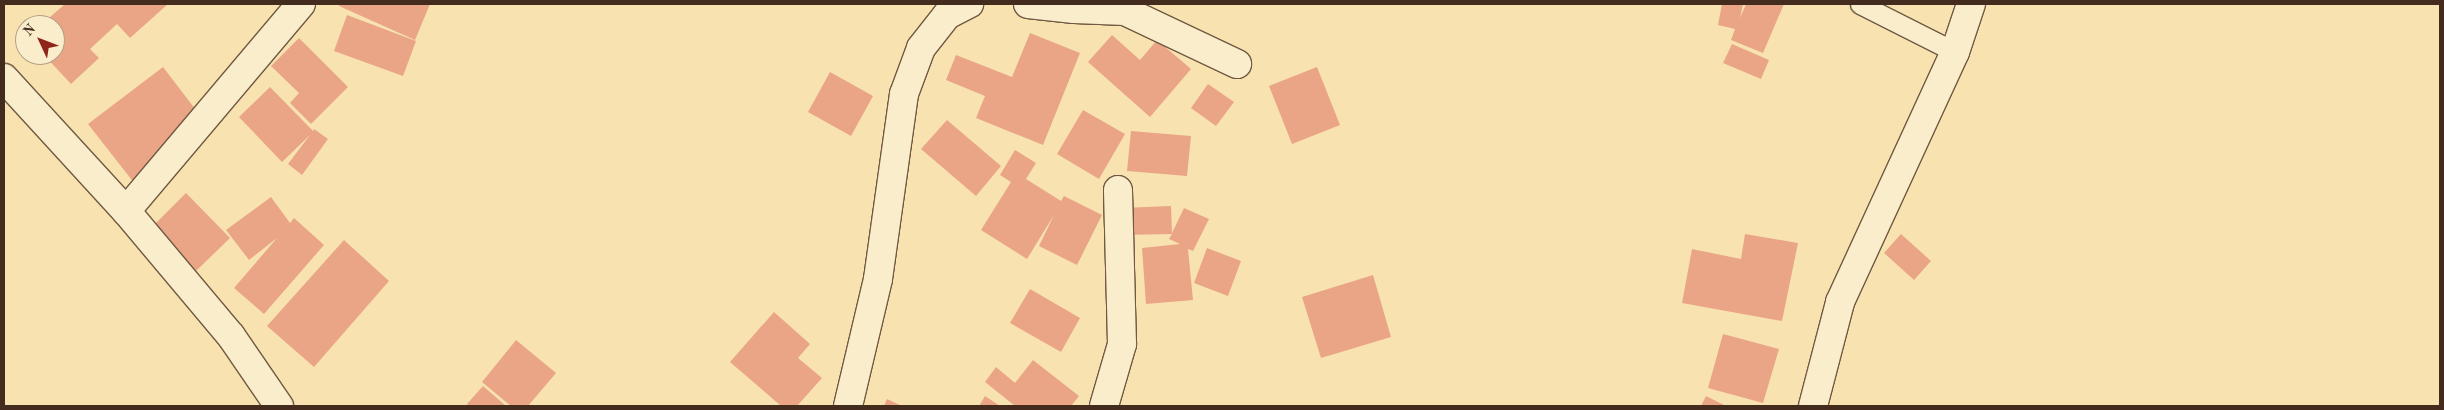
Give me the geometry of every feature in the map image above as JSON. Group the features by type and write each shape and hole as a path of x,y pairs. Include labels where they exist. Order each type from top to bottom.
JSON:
{"street":[{"path":"126,211 301,4"},
{"path":"848,406 878,279 904,94 921,48 947,16 969,4"},
{"path":"1028,4 1074,9 1128,8 1237,64"},
{"path":"1813,406 1840,302 1955,52 1971,4"},
{"path":"4,78 126,211 231,336 280,406"},
{"path":"1104,406 1122,344 1118,190"}],"lane":[{"path":"1860,4 1955,52"}],"building":[{"path":"65,4 168,4 130,38 117,24 90,49 99,58 71,84 53,65 65,65 65,15 52,15"},
{"path":"340,4 430,4 415,40 339,6"},
{"path":"1722,4 1743,4 1740,18 1746,4 1784,4 1763,53 1731,40 1735,29 1718,25"},
{"path":"347,15 416,41 403,76 334,51"},
{"path":"1030,33 1080,53 1043,145 976,118 985,96 946,80 956,55 1012,77"},
{"path":"1112,35 1140,60 1157,40 1191,69 1150,117 1088,62"},
{"path":"299,38 348,87 311,124 290,103 299,93 271,66"},
{"path":"1732,44 1769,60 1761,79 1723,63"},
{"path":"163,67 212,131 138,188 88,124"},
{"path":"1317,67 1340,125 1292,144 1269,86"},
{"path":"830,72 873,96 851,136 808,112"},
{"path":"1208,84 1234,102 1216,126 1191,108"},
{"path":"270,87 313,131 314,129 328,139 302,175 288,164 310,135 282,162 239,117"},
{"path":"1083,110 1125,134 1099,179 1057,154"},
{"path":"947,120 1001,166 976,196 921,149"},
{"path":"1131,131 1191,136 1187,176 1127,171"},
{"path":"1015,150 1036,163 1026,179 1061,201 1064,196 1102,215 1077,265 1039,246 1054,215 1027,259 981,230 1011,182 1000,175"},
{"path":"186,193 230,238 195,272 151,228"},
{"path":"271,197 290,223 294,218 324,245 264,314 234,288 277,238 249,260 226,230"},
{"path":"1171,206 1172,233 1184,208 1209,219 1193,251 1188,249 1193,300 1146,304 1142,248 1180,244 1169,239 1172,234 1122,235 1121,208"},
{"path":"1745,234 1798,243 1782,321 1682,303 1692,249 1741,259"},
{"path":"1901,234 1931,261 1914,280 1884,253"},
{"path":"344,240 389,281 314,367 267,326"},
{"path":"1207,248 1241,261 1228,296 1194,283"},
{"path":"1373,275 1391,337 1321,358 1302,297"},
{"path":"1030,289 1080,318 1061,352 1010,323"},
{"path":"774,312 810,344 798,358 822,378 797,406 781,406 730,362"},
{"path":"1723,334 1779,349 1763,403 1708,388"},
{"path":"516,340 556,373 528,406 511,406 482,382"},
{"path":"1033,360 1079,396 1071,406 1015,406 985,382 996,367 1015,383"},
{"path":"483,386 506,406 469,406 467,404"},
{"path":"985,396 1000,406 979,406"},
{"path":"1706,396 1726,406 1701,406"},
{"path":"887,399 902,406 884,406"}]}
